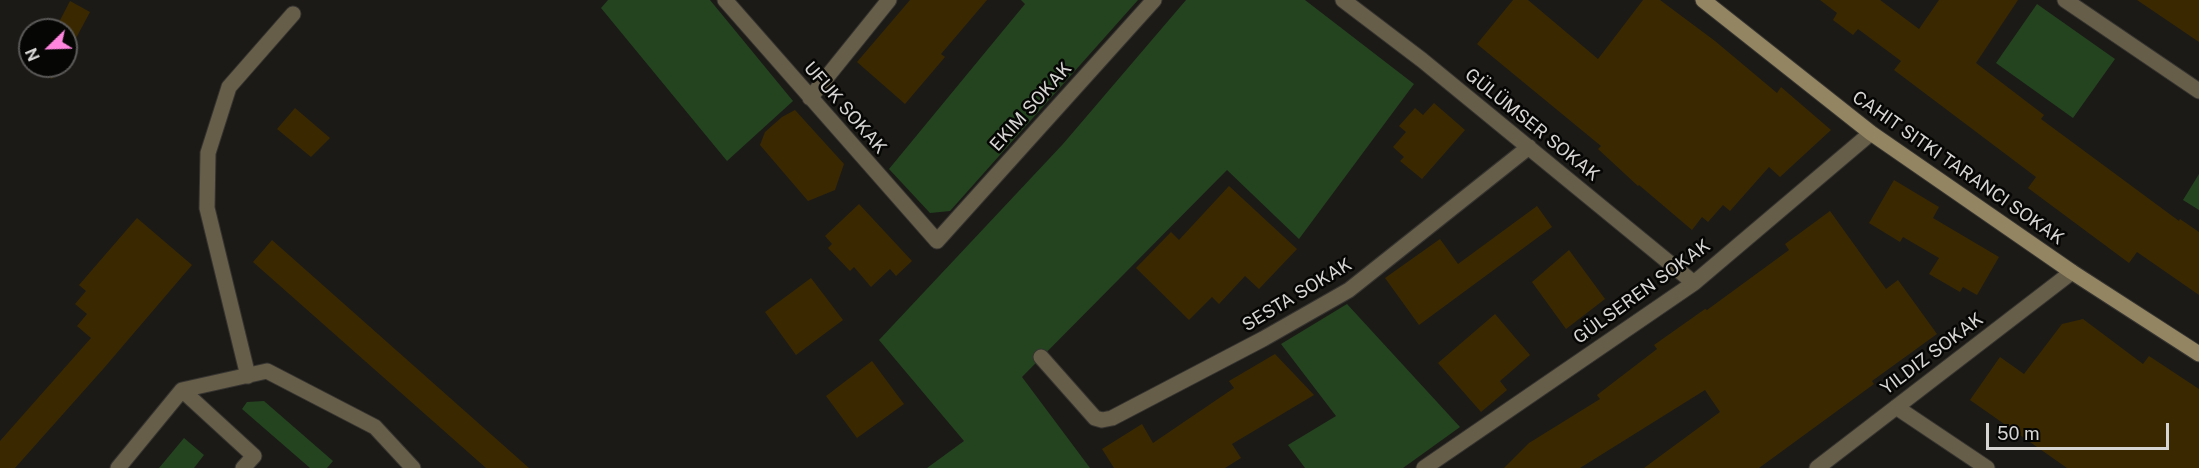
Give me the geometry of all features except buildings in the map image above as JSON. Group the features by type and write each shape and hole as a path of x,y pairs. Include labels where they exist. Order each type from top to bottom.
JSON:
{"street":[{"name":"UFUK SOKAK","path":"725,0 937,241"},
{"path":"810,98 889,0"},
{"name":"EKIM SOKAK","path":"937,241 1154,0"},
{"name":"GÜLÜMSER SOKAK","path":"1343,0 1422,60 1694,283"},
{"path":"1704,0 1871,133 2072,272 2199,354"},
{"path":"2065,0 2199,91"},
{"path":"248,376 207,208 208,153 229,87 293,14"},
{"name":"GÜLSEREN SOKAK","path":"1424,468 1694,283 1871,133"},
{"name":"SESTA SOKAK","path":"1041,357 1095,418 1102,420 1112,418 1263,339 1349,290 1529,147"},
{"path":"1817,468 2072,272"},
{"path":"118,468 182,390 267,371 375,427 413,468"},
{"path":"182,390 254,456 243,468"},
{"path":"1896,407 1987,468"}],"green space":[{"path":"608,0 710,0 793,101 727,161 601,8"},
{"path":"1021,0 1138,0 950,211 930,213 889,169 1025,4"},
{"path":"1186,0 1305,0 1414,84 1299,239 1227,170 1022,377 1090,468 927,468 964,441 879,340 1063,144"},
{"path":"2037,4 2115,59 2073,118 1996,63"},
{"path":"2199,174 2199,210 2183,200"},
{"path":"1347,304 1460,427 1403,468 1305,468 1288,445 1336,416 1281,344"},
{"path":"264,401 333,461 327,468 310,468 242,409 247,402"},
{"path":"184,438 204,455 194,468 159,468"}]}
